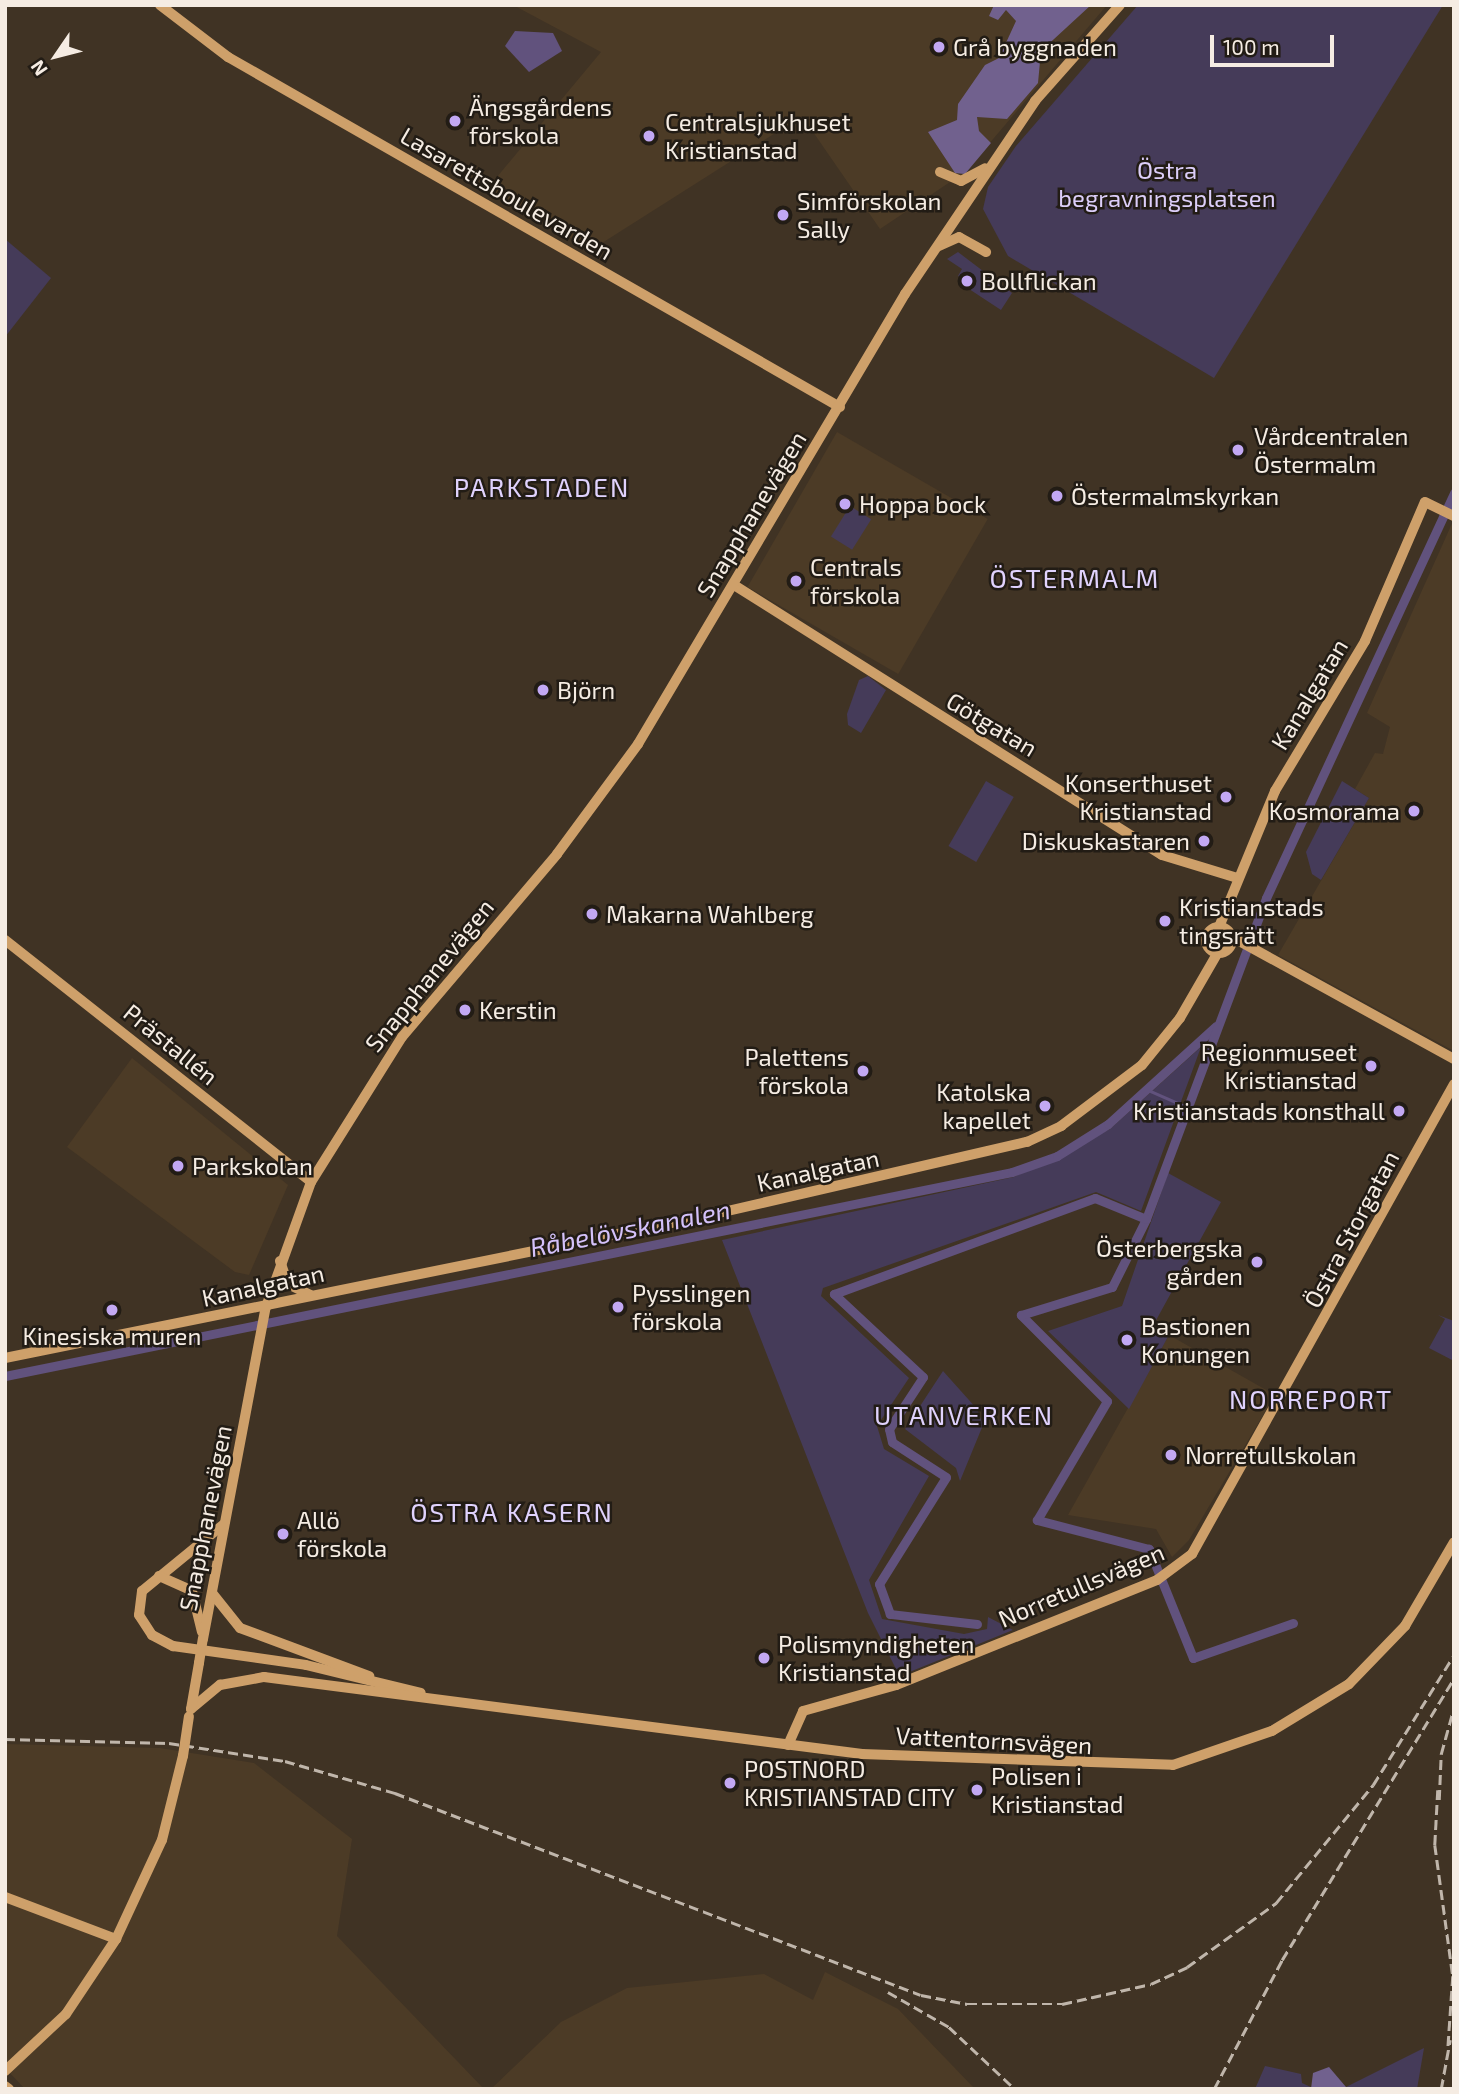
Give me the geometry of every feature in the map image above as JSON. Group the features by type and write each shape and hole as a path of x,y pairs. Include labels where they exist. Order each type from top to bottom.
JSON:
{"street":[{"name":"Lasarettsboulevarden","path":"160,5 228,57 840,407"},
{"name":"Snapphanevägen","path":"5,2071 66,2014 116,1939 162,1840 183,1756 262,1324 280,1256 310,1182 402,1037 594,806 734,585 933,250 988,166 1120,5"},
{"path":"940,172 961,181 988,166"},
{"path":"933,250 959,237 986,252"},
{"name":"Kanalgatan","path":"1226,932 1227,906 1275,791 1365,641 1425,502 1454,516"},
{"name":"Götgatan","path":"734,585 1162,856 1237,878"},
{"path":"1226,932 1240,947 1454,1059"},
{"path":"1218,951 1226,932"},
{"path":"1218,951 1207,935 1226,932"},
{"name":"Prästallén","path":"5,940 310,1182"},
{"path":"1218,951 1240,947"},
{"name":"Kanalgatan","path":"5,1358 266,1307 908,1173 1027,1142 1081,1112 1142,1065 1203,979 1218,951"},
{"name":"Östra Storgatan","path":"1286,1394 1454,1084"},
{"path":"280,1256 288,1284 315,1296"},
{"name":"Norretullsvägen","path":"788,1745 803,1711 896,1685 1157,1580 1179,1567 1286,1394"},
{"path":"203,1639 192,1591 159,1576 225,1524"},
{"name":"Vattentornsvägen","path":"328,1671 366,1691 788,1745 1125,1768 1210,1756 1303,1716 1368,1668 1416,1610 1454,1542"},
{"name":"Vattentornsvägen","path":"159,1576 138,1603 143,1625 159,1640 371,1678 442,1700"},
{"path":"212,1593 222,1613 240,1628 353,1665 371,1678"},
{"path":"190,1713 220,1685 251,1677 366,1691"},
{"path":"5,1896 116,1939"}],"shaded area":[{"name":"Centralsjukhuset Kristianstad","path":"513,5 1107,5 965,172 880,229 802,116 591,250 487,189 601,52"},
{"path":"994,5 1091,5 1041,51 1038,83 1007,119 977,117 979,131 991,143 965,174 955,173 928,132 957,120 958,104 985,65 999,58 1016,21 1006,10 998,20 989,16"},
{"path":"515,31 553,33 562,51 529,72 505,46"},
{"path":"837,432 988,519 898,674 748,587"},
{"path":"1454,519 1454,1051 1278,955 1369,798 1355,789 1375,753 1383,754 1390,727 1367,713"},
{"name":"Parkskolan","path":"132,1058 288,1185 249,1275 235,1272 67,1147"},
{"name":"Norretullskolan","path":"1169,1335 1275,1395 1189,1540 1172,1557 1156,1529 1068,1515"},
{"path":"5,1744 160,1748 254,1763 352,1839 337,1936 484,2089 25,2089 5,2068"},
{"path":"825,1972 898,2009 975,2089 491,2089 561,2022 627,1988 764,1974 813,2000"},
{"path":"1329,2067 1347,2089 1311,2089 1313,2073"}],"green space":[{"name":"Östra begravningsplatsen","path":"1138,5 1443,5 1214,378 1008,256 983,209 988,187 1016,146"},
{"path":"5,239 51,278 5,337"},
{"path":"958,252 1012,293 1001,310 966,287 968,282 958,276 962,269 947,259"},
{"path":"850,506 871,519 852,550 831,537"},
{"path":"868,676 886,690 861,733 848,725 847,714 859,680"},
{"path":"986,781 1014,797 976,862 948,846"},
{"path":"1342,781 1369,798 1321,880 1312,874 1306,852"},
{"path":"1201,1047 1141,1211 1096,1192 823,1288 821,1296 909,1378 877,1426 884,1449 929,1476 869,1580 882,1619 964,1634 987,1629 988,1617 1013,1630 907,1673 897,1671 868,1613 722,1240 1014,1177 1110,1129"},
{"path":"1168,1173 1221,1202 1154,1324 1170,1333 1129,1409 1048,1331 1122,1306"},
{"path":"1438,1315 1454,1321 1454,1361 1429,1348 1445,1319"},
{"path":"943,1371 977,1409 983,1425 960,1481 956,1468 905,1429"},
{"path":"1424,2048 1417,2089 1342,2089"},
{"path":"1265,2066 1301,2074 1302,2083 1315,2089 1255,2089"}],"waterway":[{"path":"1293,1623 1193,1658 1149,1549 1037,1520 1107,1401 1021,1315 1112,1287 1146,1219 1266,898 1454,493"},
{"name":"Råbelövskanalen","path":"5,1376 1012,1172 1057,1156 1108,1124 1216,1026"},
{"path":"1148,1090 1187,1107"},
{"path":"977,1624 890,1614 879,1584 946,1477 892,1442 889,1429 923,1377 834,1294 1095,1198 1146,1219"}],"railway":[{"path":"5,1739 169,1743 285,1761 395,1793 921,1995 967,2004 1062,2004 1151,1984 1187,1967 1276,1903 1373,1785 1454,1655"},
{"path":"1214,2089 1282,1960 1454,1678"},
{"path":"1439,1800 1441,1754 1454,1707"},
{"path":"1438,1790 1435,1845 1453,1976 1448,2050"},
{"path":"888,1992 949,2027 1015,2089"},
{"path":"1441,2089 1450,2040"}],"place":[{"name":"Grå byggnaden","path":"939,47"},
{"name":"Ängsgårdens förskola","path":"455,121"},
{"name":"Centralsjukhuset Kristianstad","path":"649,136"},
{"name":"Simförskolan Sally","path":"783,215"},
{"name":"Bollflickan","path":"967,281"},
{"name":"Vårdcentralen Östermalm","path":"1238,450"},
{"name":"Östermalmskyrkan","path":"1057,496"},
{"name":"Hoppa bock","path":"845,504"},
{"name":"Centrals förskola","path":"796,581"},
{"name":"Björn","path":"543,690"},
{"name":"Konserthuset Kristianstad","path":"1226,797"},
{"name":"Kosmorama","path":"1414,811"},
{"name":"Diskuskastaren","path":"1204,841"},
{"name":"Makarna Wahlberg","path":"592,914"},
{"name":"Kristianstads tingsrätt","path":"1165,921"},
{"name":"Kerstin","path":"465,1010"},
{"name":"Regionmuseet Kristianstad","path":"1371,1066"},
{"name":"Palettens förskola","path":"863,1071"},
{"name":"Katolska kapellet","path":"1045,1106"},
{"name":"Kristianstads konsthall","path":"1399,1111"},
{"name":"Parkskolan","path":"178,1166"},
{"name":"Österbergska gården","path":"1257,1262"},
{"name":"Pysslingen förskola","path":"618,1307"},
{"name":"Kinesiska muren","path":"112,1310"},
{"name":"Bastionen Konungen","path":"1127,1340"},
{"name":"Norretullskolan","path":"1171,1455"},
{"name":"Allö förskola","path":"283,1534"},
{"name":"Polismyndigheten Kristianstad","path":"764,1658"},
{"name":"POSTNORD KRISTIANSTAD CITY","path":"730,1783"},
{"name":"Polisen i Kristianstad","path":"977,1790"}],"district":[{"name":"PARKSTADEN","path":"542,487"},
{"name":"ÖSTERMALM","path":"1075,578"},
{"name":"NORREPORT","path":"1311,1399"},
{"name":"UTANVERKEN","path":"964,1415"},
{"name":"ÖSTRA KASERN","path":"512,1512"}]}
